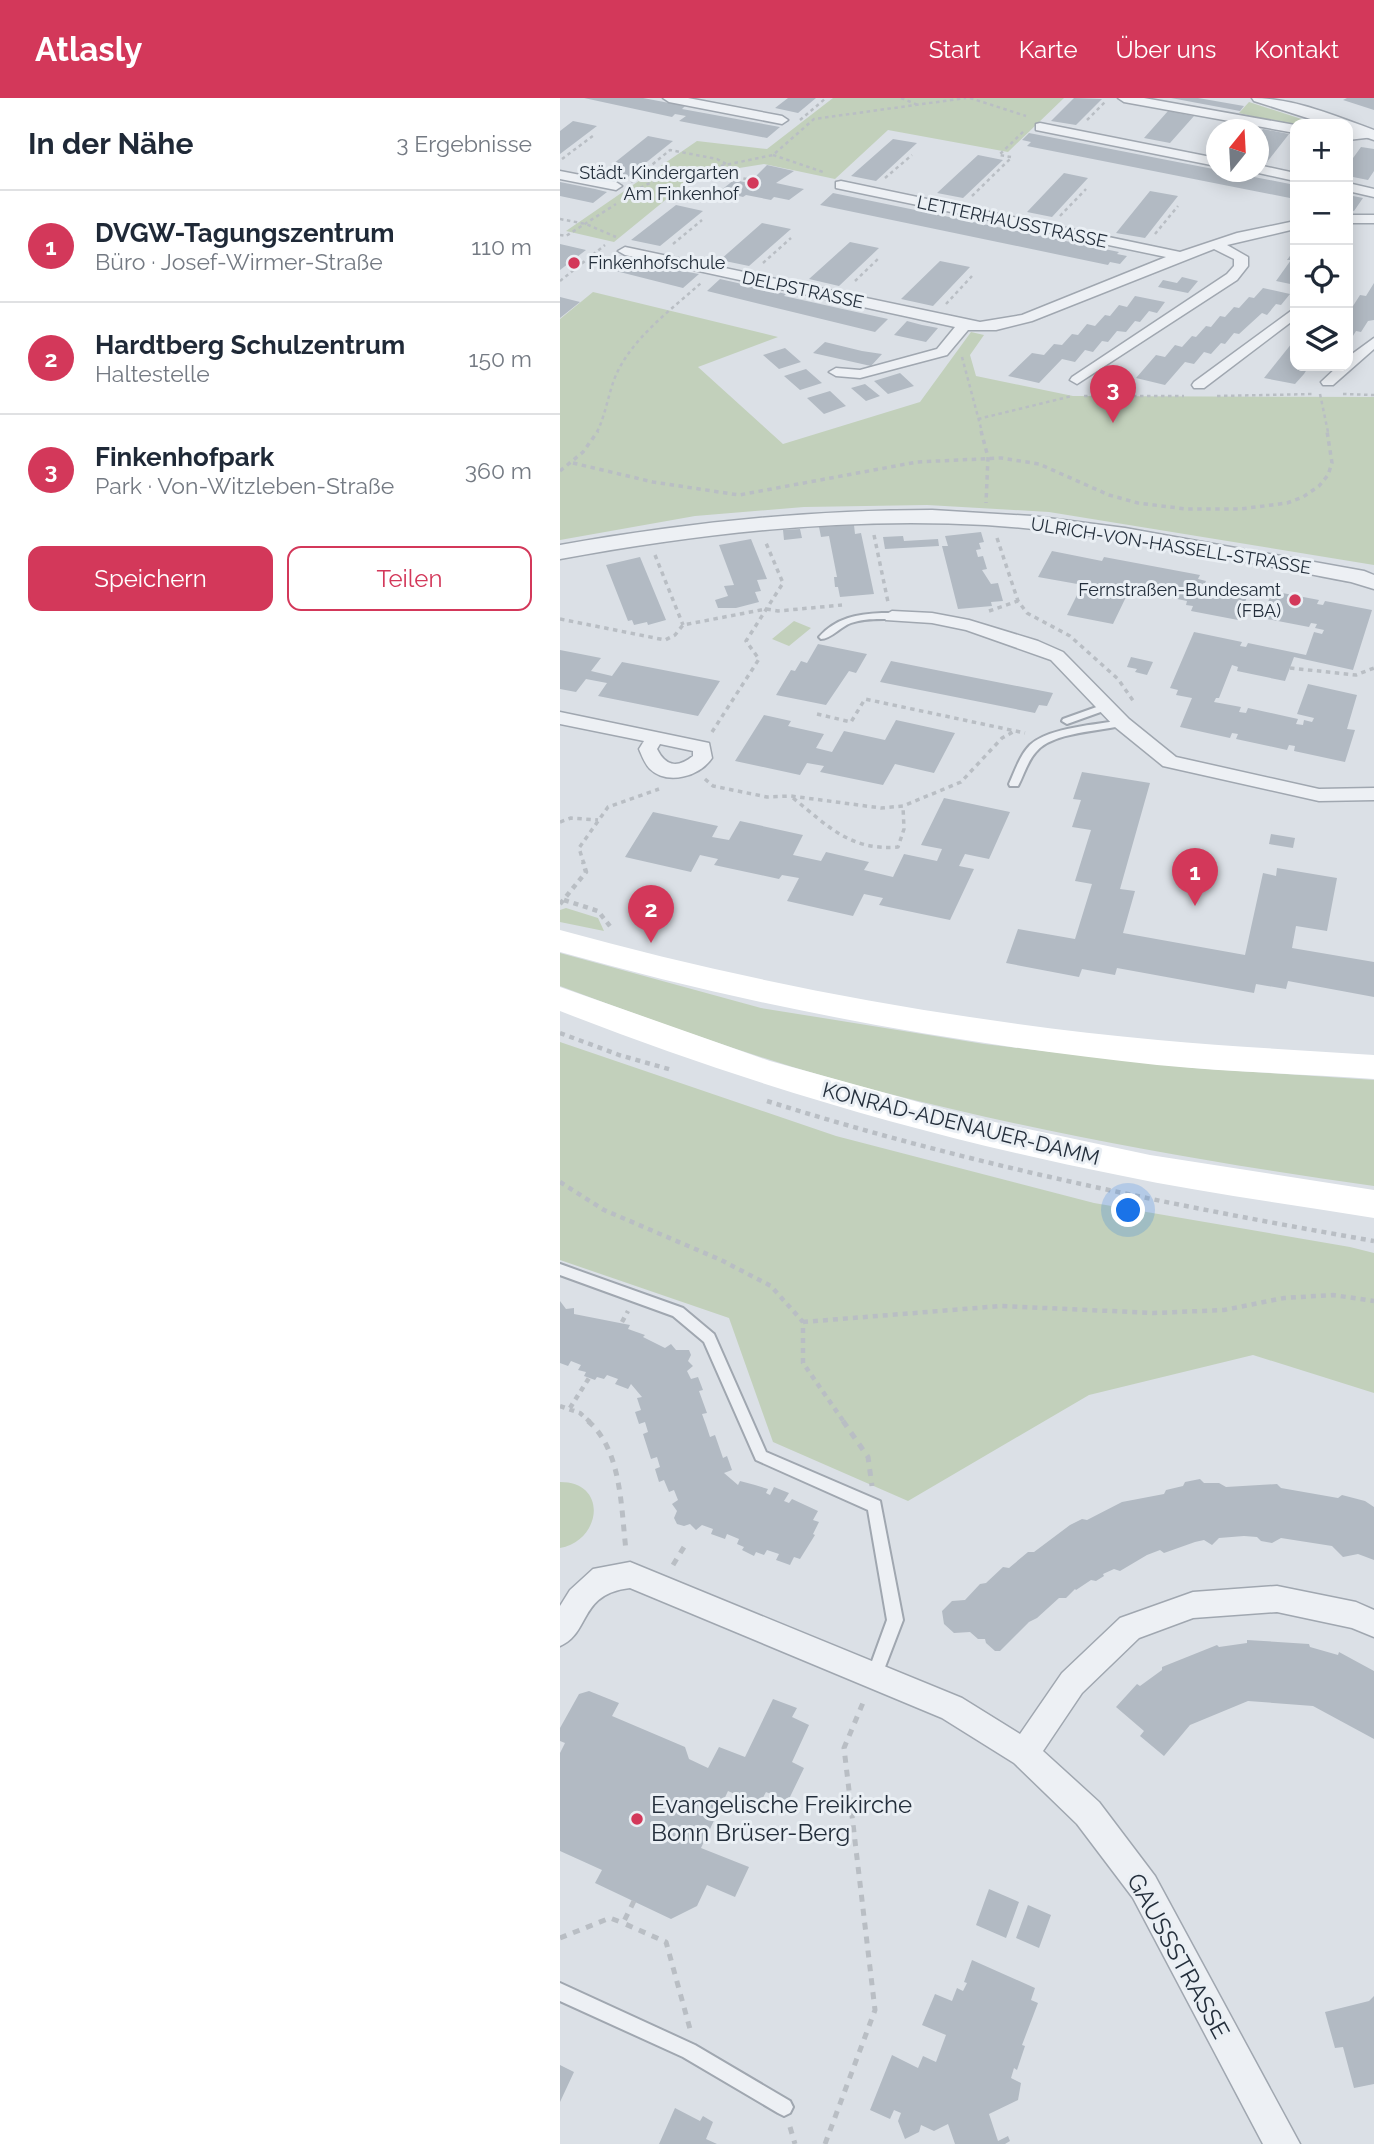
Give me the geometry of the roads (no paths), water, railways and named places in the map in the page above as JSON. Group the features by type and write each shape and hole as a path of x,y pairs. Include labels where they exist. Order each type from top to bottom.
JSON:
{"main road":[{"path":"560,941 635,964 755,992 881,1014 1128,1049 1374,1067"},
{"name":"KONRAD-ADENAUER-DAMM","path":"560,999 717,1057 837,1095 983,1133 1120,1163 1374,1204"}],"street":[{"path":"669,98 782,120"},
{"path":"1124,98 1290,129"},
{"path":"1260,98 1325,119"},
{"path":"1040,127 1206,160"},
{"path":"1353,128 1372,134"},
{"path":"1353,136 1372,134"},
{"path":"1269,171 1290,176"},
{"path":"560,175 619,187"},
{"name":"LETTERHAUSSTRASSE","path":"841,185 1183,257"},
{"path":"1353,188 1374,193"},
{"path":"1353,219 1374,219"},
{"name":"DELPSTRASSE","path":"625,251 981,328 999,327 1019,321 1217,245 1273,227 1290,225"},
{"path":"1077,380 1231,277 1241,266 1241,257 1217,245"},
{"path":"1194,391 1290,316"},
{"path":"836,372 860,374 942,352 964,325"},
{"path":"1353,360 1374,342"},
{"path":"1327,390 1342,371"},
{"name":"ULRICH-VON-HASSELL-STRASSE","path":"560,552 647,535 757,522 871,517 984,519 1082,529 1368,578"},
{"path":"890,608 969,625 1032,645 1066,664 1105,707 1170,762 1319,795 1374,794"},
{"path":"560,718 702,747 703,758 694,768 672,771 656,765 648,749 655,738"},
{"name":"GAUSSSTRASSE","path":"560,1632 580,1599 603,1578 630,1575 952,1708 1024,1752 1088,1813 1144,1887 1268,2122 1283,2144"},
{"path":"1024,1752 1072,1684 1130,1628 1193,1605 1277,1599 1356,1615 1374,1624"}],"lane":[{"path":"824,637 840,623 890,608"},
{"path":"1067,721 1105,707"},
{"path":"1014,784 1026,758 1038,744 1061,736 1122,723"},
{"path":"560,1269 678,1312 709,1338 761,1456 875,1506 895,1620 875,1675"},
{"path":"560,1992 689,2051 783,2107"}],"place":[{"name":"Städt. Kindergarten Am Finkenhof","path":"753,183"},
{"name":"Finkenhofschule","path":"574,263"},
{"name":"Finkenhofpark","path":"1113,423"},
{"name":"Fernstraßen-Bundesamt (FBA)","path":"1295,600"},
{"name":"DVGW-Tagungszentrum","path":"1195,906"},
{"name":"Hardtberg Schulzentrum","path":"651,943"},
{"name":"Evangelische Freikirche Bonn Brüser-Berg","path":"637,1819"}]}
